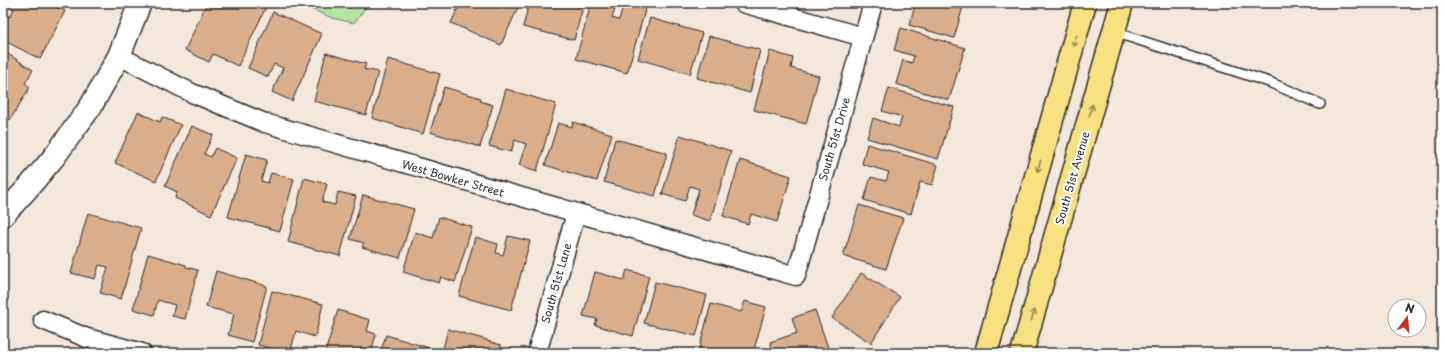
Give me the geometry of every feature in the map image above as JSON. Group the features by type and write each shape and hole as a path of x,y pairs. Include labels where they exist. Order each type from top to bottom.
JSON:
{"main road":[{"path":"986,353 1085,3"},
{"name":"South 51st Avenue","path":"1022,353 1122,3"}],"street":[{"path":"3,215 54,157 86,112 119,56 140,3"},
{"path":"743,3 863,37"},
{"name":"South 51st Drive","path":"796,276 873,3"},
{"name":"West Bowker Street","path":"119,56 192,93 265,123 796,276"},
{"name":"South 51st Lane","path":"537,353 576,213"},
{"path":"43,320 87,338 142,353"}],"lane":[{"path":"1114,32 1269,82 1320,104"}],"green space":[{"path":"297,3 369,3 354,23 332,18"}],"building":[{"path":"3,3 49,3 65,11 40,59 3,40 3,13 10,17 14,9"},
{"path":"207,3 257,3 266,7 238,66 213,54 209,62 185,50"},
{"path":"460,3 520,3 501,45 451,23"},
{"path":"529,3 584,3 574,40 523,27"},
{"path":"591,3 615,9 612,18 619,20 624,3 631,3 646,7 627,73 576,59"},
{"path":"916,3 964,3 954,38 909,25"},
{"path":"273,12 322,34 292,101 272,92 283,68 274,64 268,77 248,68"},
{"path":"650,18 702,33 690,74 638,59"},
{"path":"901,28 965,48 949,100 896,84 903,60 912,63 914,56 894,50"},
{"path":"709,36 760,50 750,93 697,78"},
{"path":"3,51 33,70 25,83 30,87 10,120 3,115"},
{"path":"770,51 793,58 791,68 819,76 806,124 754,110"},
{"path":"326,53 366,64 364,69 378,72 366,115 314,101"},
{"path":"388,59 440,74 423,134 372,118"},
{"path":"444,87 481,98 480,101 493,105 480,147 430,132"},
{"path":"889,88 954,107 938,159 867,138 873,118 899,127 902,117 882,111"},
{"path":"506,89 556,104 537,171 519,165 526,144 515,140 511,152 489,146"},
{"path":"138,112 160,122 162,117 181,125 156,181 115,163"},
{"path":"573,122 612,134 597,181 545,165 558,123 572,127"},
{"path":"192,126 213,135 204,154 211,157 215,148 237,158 211,215 175,198 177,192 165,186"},
{"path":"680,135 731,151 710,221 691,215 699,189 690,186 685,201 662,194"},
{"path":"615,139 667,153 655,196 604,182"},
{"path":"867,144 938,165 932,185 920,182 911,214 864,200 871,177 886,181 889,172 862,164"},
{"path":"246,154 267,160 261,181 268,183 271,173 294,179 280,231 228,217"},
{"path":"740,160 791,176 777,222 751,214 748,224 723,216"},
{"path":"304,178 327,184 322,202 335,205 338,192 356,196 340,256 288,242"},
{"path":"363,195 414,209 400,258 362,247 364,243 350,239"},
{"path":"859,205 903,218 886,269 843,256"},
{"path":"88,213 141,228 121,299 100,293 108,267 99,265 95,279 71,273"},
{"path":"439,217 472,227 455,282 441,277 439,283 403,272 415,232 433,238"},
{"path":"508,236 530,241 511,310 459,296 475,237 498,244 496,253 503,255"},
{"path":"148,254 198,270 185,319 172,316 175,305 158,300 154,315 133,309"},
{"path":"627,270 649,276 633,336 595,325 597,319 583,316 595,272 624,280"},
{"path":"216,271 267,286 252,342 228,335 234,314 206,307"},
{"path":"861,273 900,297 871,343 832,318"},
{"path":"655,282 707,295 696,336 644,323"},
{"path":"272,291 323,304 315,337 296,331 290,353 258,345"},
{"path":"745,301 766,307 753,353 698,353 711,304 741,312"},
{"path":"338,310 370,320 367,331 376,334 371,353 325,353"},
{"path":"815,310 830,353 774,353 770,342 797,333 792,318"},
{"path":"448,329 501,345 499,353 442,353"},
{"path":"386,335 436,350 436,353 380,353"}]}
